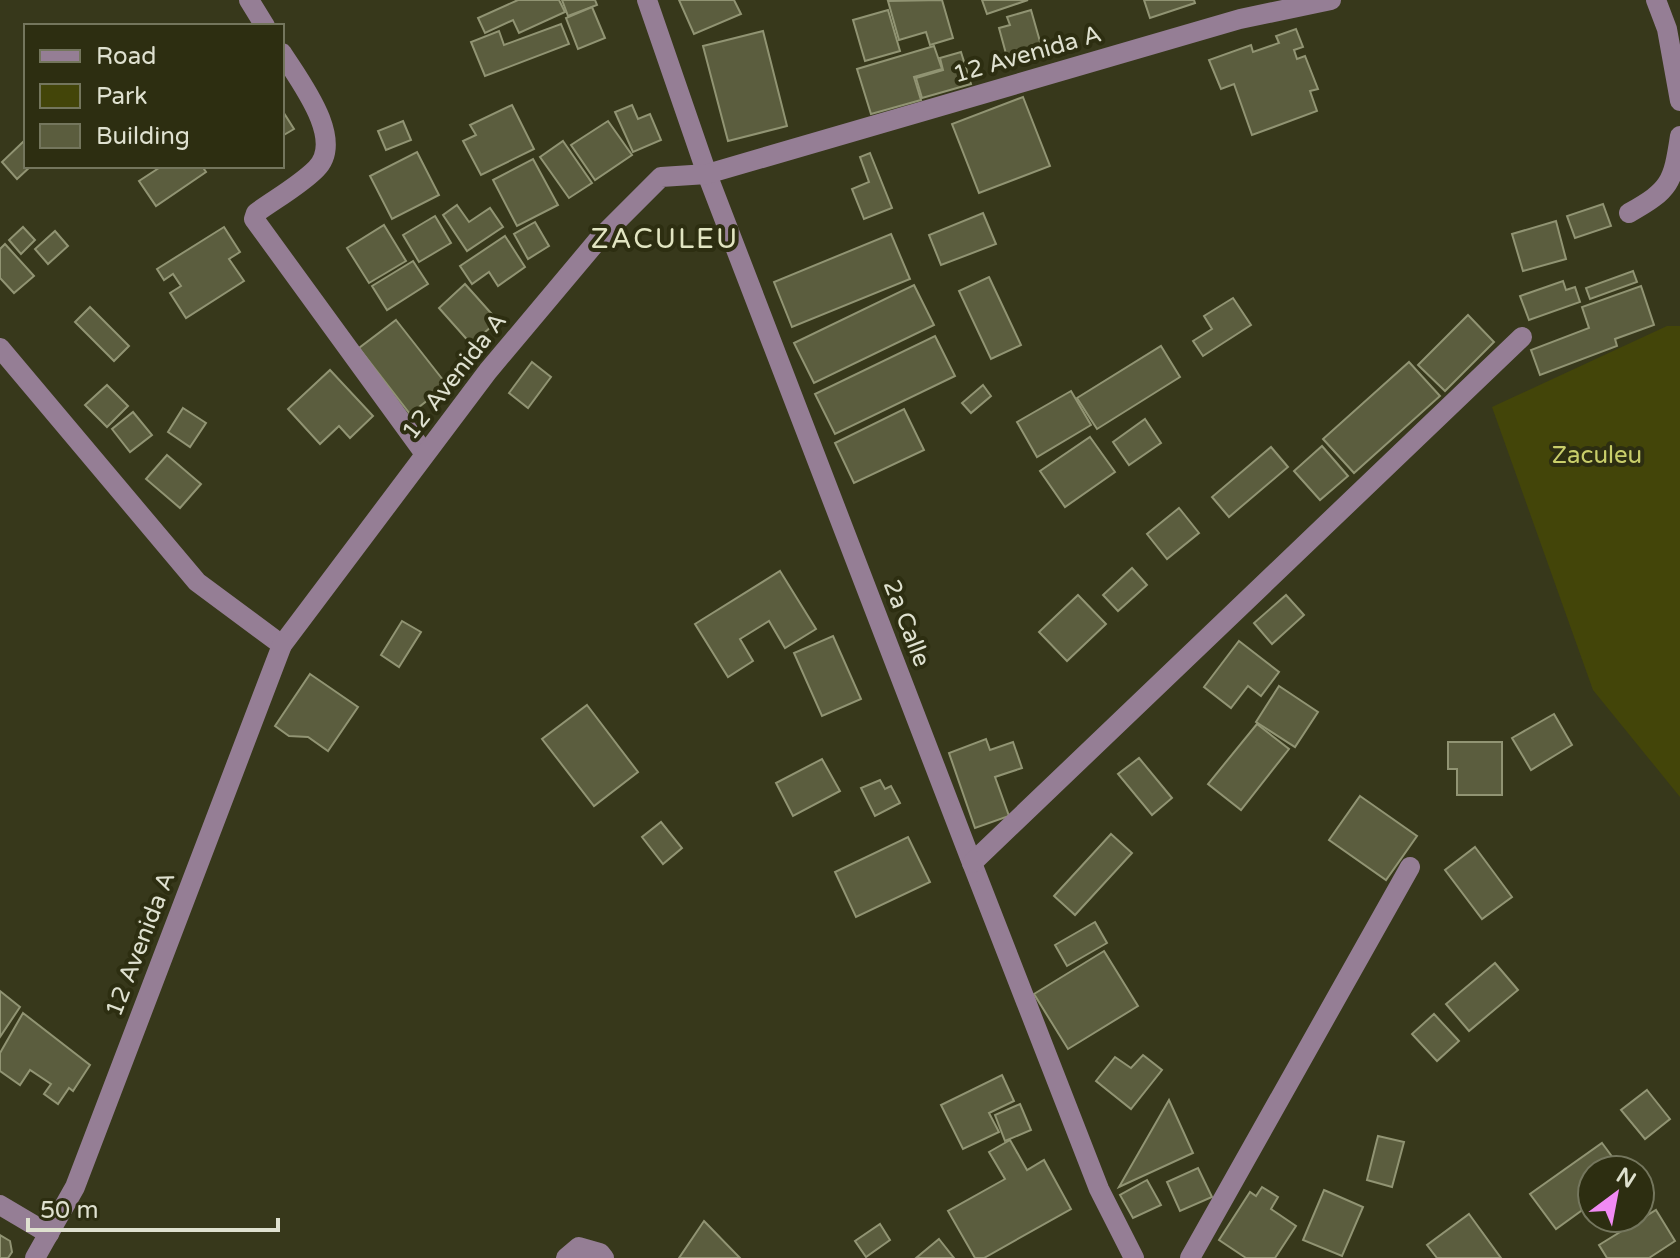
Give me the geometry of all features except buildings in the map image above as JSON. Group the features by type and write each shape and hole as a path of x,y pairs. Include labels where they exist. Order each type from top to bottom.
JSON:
{"street":[{"path":"249,0 264,24"},
{"name":"2a Calle","path":"647,0 707,174 972,863 1099,1189 1134,1258"},
{"name":"12 Avenida A","path":"35,1258 75,1187 282,645 488,371 598,240 634,202 661,177 707,174 1240,19 1331,0"},
{"path":"1656,0 1667,29 1680,101"},
{"path":"284,56 315,106 327,138 326,156 317,168 256,213 254,219 425,454"},
{"path":"1629,213 1660,195 1676,167 1680,136"},
{"path":"972,863 1522,337"},
{"path":"0,348 197,582 282,645"},
{"path":"1190,1258 1410,867"},
{"path":"0,1205 49,1234"},
{"path":"566,1258 579,1247 600,1253 604,1258"}],"green space":[{"name":"Zaculeu","path":"1667,326 1680,326 1680,797 1593,690 1492,407"}],"district":[{"name":"ZACULEU","path":"665,238"}]}
